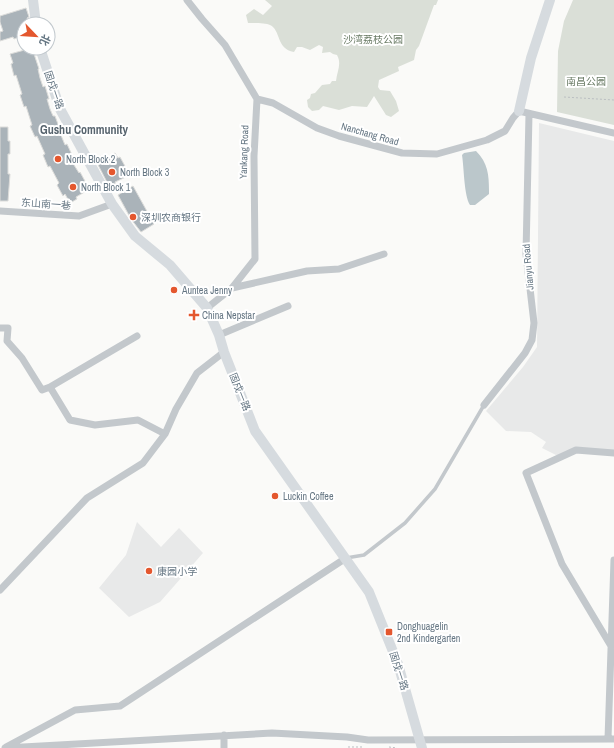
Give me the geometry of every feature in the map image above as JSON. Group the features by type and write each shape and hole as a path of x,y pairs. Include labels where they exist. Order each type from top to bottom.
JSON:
{"street":[{"path":"33,0 35,16"},
{"path":"187,0 225,44 256,99"},
{"name":"Jianyu Road","path":"484,405 525,353 532,340 534,322 526,254 524,113 531,58 550,0"},
{"name":"固戍一路","path":"43,56 60,109 112,204 136,236 170,266 208,308 255,431 369,592 396,657 420,744"},
{"name":"Nanchang Road","path":"256,99 273,103 317,128 339,136 402,153 437,154 487,140 505,131 513,118 524,113"},
{"name":"Yankang Road","path":"208,308 232,288 255,259 254,156 256,99"},
{"path":"524,113 614,134"},
{"name":"东山南一巷","path":"0,211 79,216 112,204"},
{"path":"232,288 307,271 339,269 384,254"},
{"path":"219,335 288,306"},
{"path":"0,328 8,328 7,341 22,358 42,390 50,387 137,336"},
{"path":"0,590 87,498 143,463 165,434 176,409 197,373 224,352"},
{"path":"50,387 70,420 95,425 138,420 165,434"},
{"path":"611,646 562,564 526,473 576,450 614,453"},
{"path":"5,748 75,710 120,706 346,558"},
{"path":"5,748 272,733 347,737 420,744 611,739 611,646 614,560"},
{"path":"224,735 224,748"}],"lane":[{"path":"346,558 364,555 410,518 435,489 484,405"}],"path":[{"path":"564,97 614,100"}],"shaded area":[{"path":"539,123 614,141 614,452 576,450 558,456 542,448 546,442 531,432 506,431 486,411 523,367 537,347"},
{"path":"476,151 483,160 487,170 489,194 475,205 470,205 465,188 462,155 464,153"},
{"name":"康园小学","path":"137,522 161,547 179,528 203,553 160,602 129,617 99,588 126,555"}],"green space":[{"name":"沙湾荔枝公园","path":"265,0 438,0 436,5 434,5 419,46 416,50 414,60 398,67 399,71 379,80 378,87 380,90 390,91 396,101 399,111 391,117 386,115 374,96 367,107 352,106 339,110 323,106 319,110 312,111 308,107 307,100 310,98 311,94 315,93 322,85 330,84 332,81 336,81 339,65 337,55 330,52 322,53 323,47 319,45 310,50 297,47 294,52 288,50 281,43 273,27 263,23 248,23 246,15 254,9 263,15 272,6"},
{"name":"南昌公园","path":"573,0 614,0 614,125 557,112 558,51 564,21"}],"building":[{"path":"26,8 29,16 16,16 16,38 14,39 13,37 0,41 0,32 3,31 0,16"},
{"path":"16,52 16,56 35,56 43,87 45,86 49,99 47,99 50,109 53,116 55,116 65,145 67,144 72,155 70,156 74,165 86,183 85,184 88,190 76,197 77,199 70,203 65,194 63,196 57,185 59,183 50,166 48,167 43,155 45,154 37,136 35,137 30,126 32,125 26,106 24,107 20,95 22,94 16,75 14,76 11,64 13,63 10,54"},
{"path":"0,127 8,127 8,141 10,141 10,154 8,154 8,174 10,174 8,201 0,201"},
{"name":"North Block 3","path":"115,153 118,158 120,157 126,168 124,169 128,176 115,182 116,185 110,188 95,159 101,156 103,160"},
{"path":"133,186 154,224 141,232 131,219 118,195"}],"place":[{"name":"North Block 2","path":"58,159"},
{"name":"North Block 3","path":"112,172"},
{"name":"North Block 1","path":"73,187"},
{"name":"深圳农商银行","path":"133,217"},
{"name":"Auntea Jenny","path":"174,290"},
{"name":"China Nepstar","path":"194,315"},
{"name":"Luckin Coffee","path":"275,496"},
{"name":"康园小学","path":"149,571"},
{"name":"Donghuagelin 2nd Kindergarten","path":"389,632"}],"district":[{"name":"Gushu Community","path":"84,130"}]}
